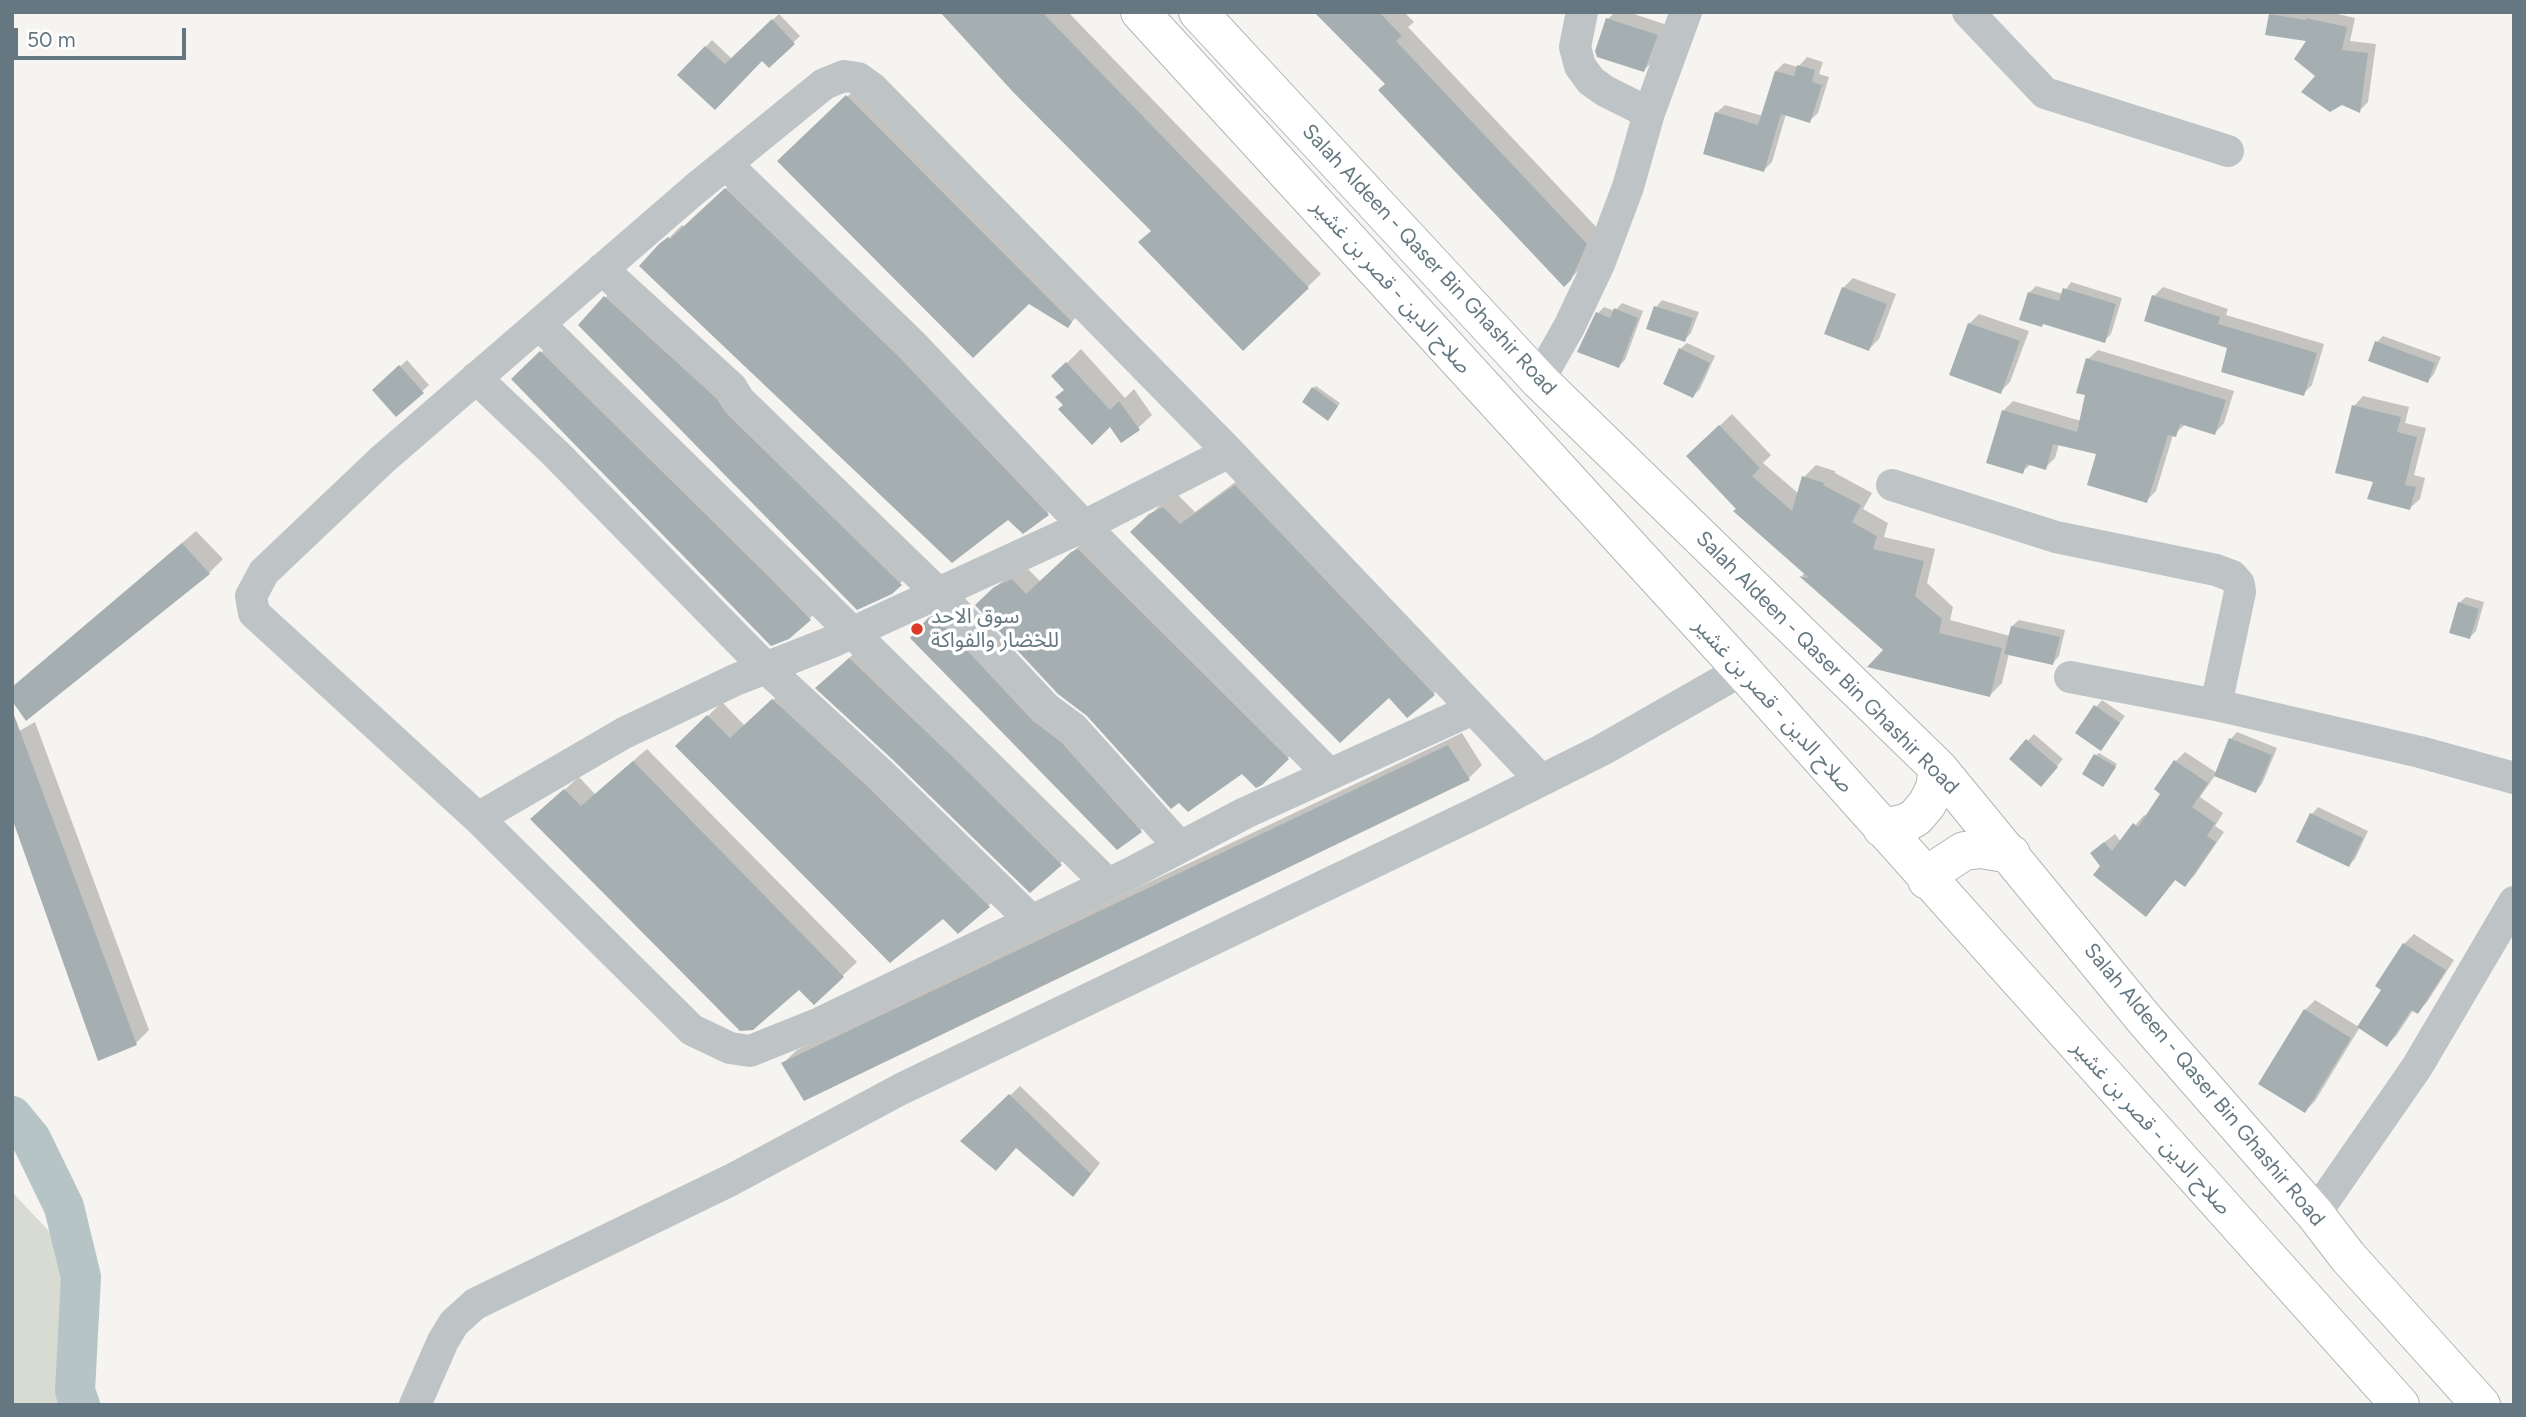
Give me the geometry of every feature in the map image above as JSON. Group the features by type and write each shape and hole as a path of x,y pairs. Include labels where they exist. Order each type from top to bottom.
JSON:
{"highway":[{"name":"صلاح الدين - قصر بن غشير","path":"1140,12 1742,670 2389,1401"},
{"name":"Salah Aldeen - Qaser Bin Ghashir Road","path":"1198,12 1538,380 1938,768 2146,1020 2315,1214 2348,1257 2481,1405"},
{"path":"1882,828 1906,823 1916,817 1935,788 1938,768"},
{"path":"1927,880 1941,866 1964,851 1981,849 2011,854"}],"street":[{"path":"1582,12 1575,47 1580,66 1591,81 1605,91 1649,113"},
{"path":"1538,380 1569,327 1599,264 1628,187 1649,113 1686,12"},
{"path":"1968,12 2045,93 2228,151"},
{"path":"1473,709 1245,813 1108,884 820,1023 750,1052 730,1048 692,1030 478,818 254,613 251,596 264,572 383,459 726,164 824,84 844,76 858,78 873,89 1229,452 1541,780"},
{"path":"726,164 913,345 1084,526 1329,774"},
{"path":"602,269 731,387 739,400 937,592 1046,708 1073,728 1180,847"},
{"path":"539,324 1108,884"},
{"path":"476,379 556,454 766,668 1032,921"},
{"path":"478,818 624,733 735,680 853,632 1084,526 1229,452"},
{"path":"1892,485 2056,537 2216,570 2232,576 2239,584 2241,592 2216,705"},
{"path":"415,1405 443,1341 454,1323 475,1304 731,1181 901,1089 1119,986 1602,750 1742,670"},
{"path":"2070,677 2216,705 2420,752 2514,778"},
{"path":"2315,1214 2417,1067 2514,902"}],"shaded area":[{"path":"12,1192 79,1263 73,1405 12,1405"}],"building":[{"path":"940,12 1042,12 1309,288 1243,351 1138,242 1151,231 1014,93"},
{"path":"1314,12 1379,12 1402,36 1396,41 1587,244 1571,280 1564,287 1378,90 1385,84"},
{"path":"2269,14 2306,18 2347,27 2342,50 2368,53 2360,113 2342,105 2330,112 2301,92 2315,76 2294,59 2306,41 2265,35"},
{"path":"1606,18 1658,35 1644,72 1597,57 1595,51"},
{"path":"772,19 795,44 769,68 762,61 715,110 677,75 705,46 725,64"},
{"path":"1797,65 1815,70 1812,82 1822,85 1810,123 1781,114 1764,172 1703,154 1715,112 1758,125 1775,71 1794,76"},
{"path":"846,95 1072,322 1068,328 1029,304 973,358 777,161"},
{"path":"725,188 900,358 1049,515 1023,534 1008,520 952,563 639,266 659,244 668,237 670,239"},
{"path":"1842,287 1887,304 1869,351 1824,334"},
{"path":"2063,288 2116,304 2105,343 2043,324 2042,327 2019,320 2028,292 2059,301"},
{"path":"2152,295 2220,317 2218,324 2317,353 2304,396 2221,372 2227,348 2144,321"},
{"path":"604,296 717,399 726,413 902,585 892,594 857,610 578,325"},
{"path":"1654,306 1693,318 1685,342 1646,329"},
{"path":"1614,308 1638,318 1619,368 1577,352 1596,312 1610,318"},
{"path":"1968,323 2020,341 2001,394 1949,375"},
{"path":"2375,341 2435,363 2428,383 2368,361"},
{"path":"1679,348 1710,363 1693,398 1663,384"},
{"path":"540,351 811,620 789,639 771,646 511,379"},
{"path":"2086,358 2226,400 2215,435 2180,424 2176,437 2168,435 2147,503 2087,485 2096,454 2053,444 2046,470 2026,464 2023,474 1986,463 2002,410 2077,432 2085,395 2076,393"},
{"path":"1066,362 1110,410 1119,401 1140,430 1121,443 1110,427 1092,445 1058,409 1063,405 1055,397 1064,390 1051,376"},
{"path":"399,365 424,393 396,417 372,390"},
{"path":"1312,387 1338,406 1328,421 1302,402"},
{"path":"2352,405 2401,417 2397,432 2417,437 2405,485 2416,487 2410,510 2367,499 2373,482 2335,473"},
{"path":"1719,425 1760,468 1752,476 1792,511 1802,476 1824,483 1823,485 1861,505 1852,522 1877,536 1873,549 1924,561 1915,596 1942,619 1939,633 2002,648 1990,697 1867,667 1883,650 1799,576 1809,578 1733,511 1736,509 1686,456"},
{"path":"1235,485 1435,695 1407,718 1389,698 1340,743 1130,532 1149,514 1163,507 1180,524"},
{"path":"182,543 210,574 26,721 12,701 12,687"},
{"path":"1078,549 1289,759 1262,785 1256,788 1242,774 1188,812 1179,803 1171,809 1087,716 1058,694 975,605 994,587 1012,579 1026,594 1071,552"},
{"path":"2458,602 2479,609 2470,639 2449,633"},
{"path":"934,615 1033,721 1061,742 1142,832 1117,850 910,638"},
{"path":"2011,626 2060,637 2053,665 2004,654"},
{"path":"849,658 1062,865 1030,893 815,688"},
{"path":"772,699 867,786 990,907 958,934 943,919 890,963 675,746 707,715 730,738"},
{"path":"2094,705 2120,723 2101,751 2075,733"},
{"path":"12,715 137,1045 98,1061 12,818"},
{"path":"2229,738 2272,755 2256,793 2214,776"},
{"path":"2026,739 2058,767 2041,787 2009,759"},
{"path":"1448,745 1470,780 804,1101 781,1063"},
{"path":"2094,754 2116,767 2103,787 2082,774"},
{"path":"2174,760 2208,783 2192,807 2215,823 2207,836 2216,842 2185,887 2175,880 2146,917 2093,875 2100,866 2090,853 2104,842 2112,851 2133,823 2138,827 2160,794 2154,789"},
{"path":"633,761 844,977 814,1005 799,990 753,1030 740,1031 530,819 564,789 581,806"},
{"path":"2310,813 2363,838 2349,867 2296,842"},
{"path":"2403,943 2446,970 2418,1014 2411,1010 2387,1047 2357,1027 2381,990 2375,986"},
{"path":"2304,1009 2351,1038 2305,1113 2258,1084"},
{"path":"1009,1094 1091,1174 1073,1197 1016,1148 996,1171 960,1141"}],"waterway":[{"path":"12,1116 31,1139 64,1207 81,1277 75,1391 80,1405"}],"place":[{"name":"سوق الاحد للخضار والفواكة","path":"917,629"}]}
